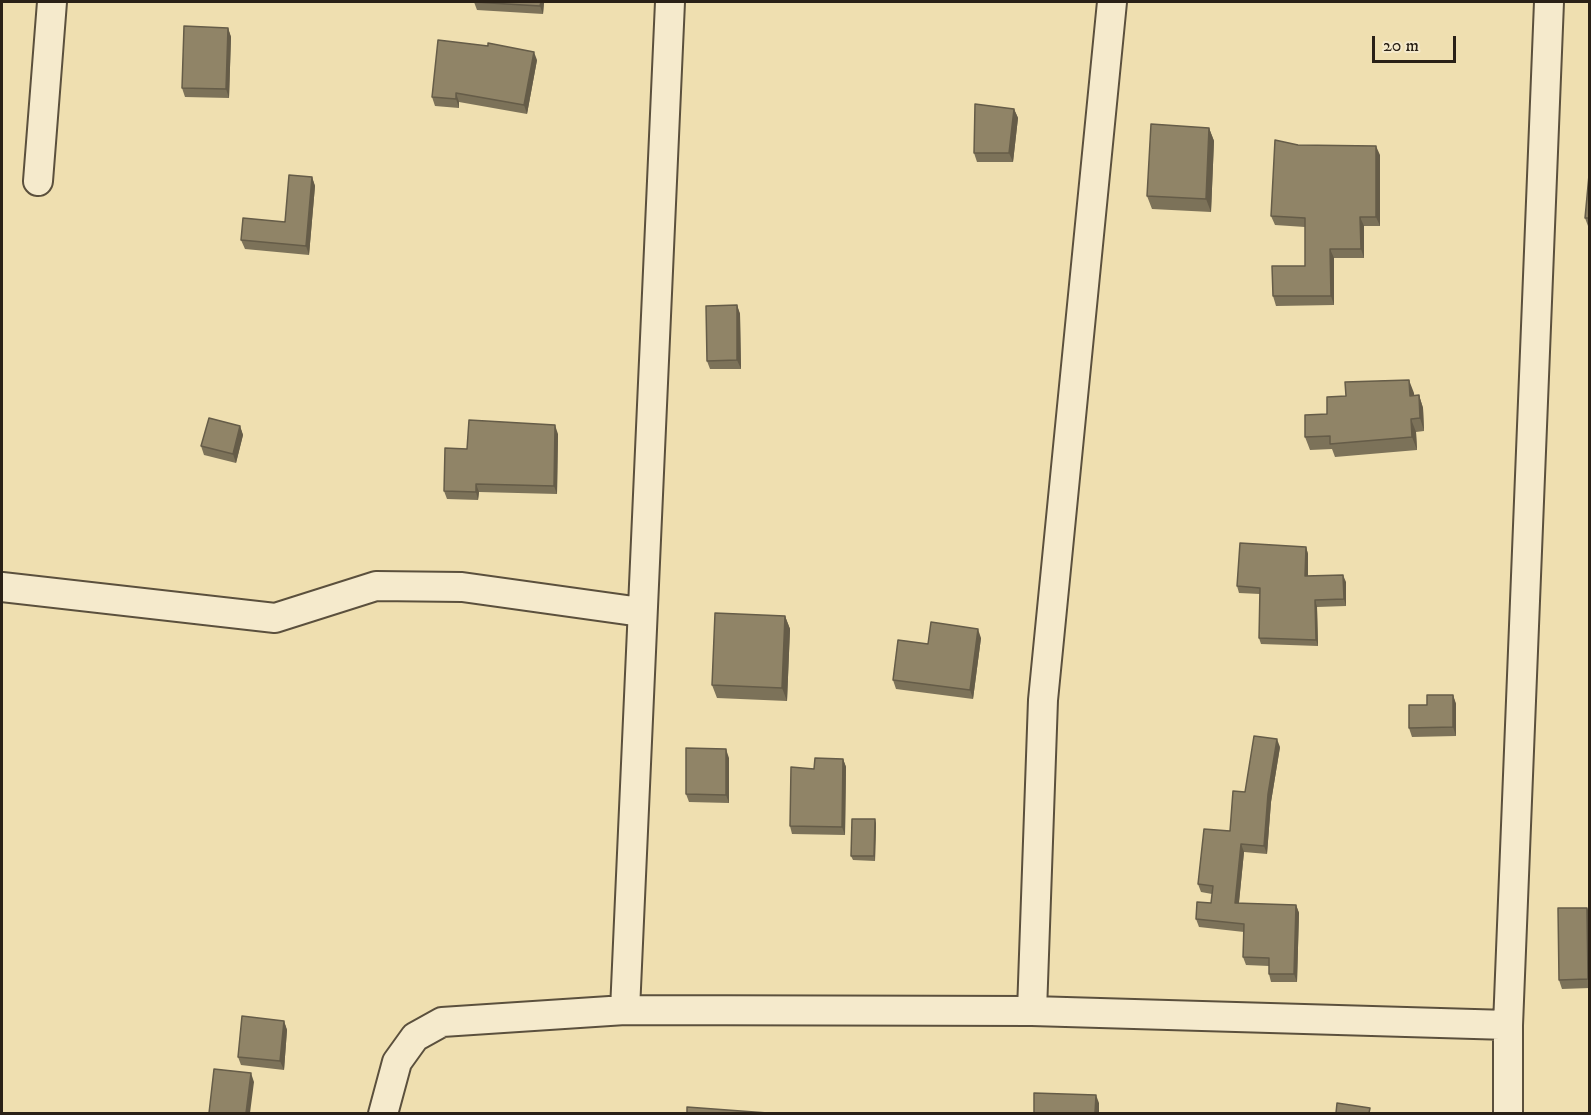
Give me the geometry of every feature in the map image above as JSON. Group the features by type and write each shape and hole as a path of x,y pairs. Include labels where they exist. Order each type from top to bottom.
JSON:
{"street":[{"path":"38,181 52,2"},
{"path":"624,1010 670,2"},
{"path":"1032,1011 1042,700 1112,2"},
{"path":"1508,1113 1508,1025 1549,2"},
{"path":"2,587 275,618 376,586 462,587 641,612"},
{"path":"383,1113 397,1062 415,1037 442,1022 624,1010 1032,1011 1508,1025"}],"building":[{"path":"474,2 541,2 540,6"},
{"path":"184,26 228,28 226,89 182,88"},
{"path":"438,40 488,46 488,43 534,52 524,105 456,93 456,99 432,97"},
{"path":"975,104 1014,109 1009,153 974,153"},
{"path":"1151,124 1209,128 1206,199 1147,196"},
{"path":"1275,140 1298,145 1376,146 1376,217 1360,217 1361,249 1330,249 1331,296 1273,296 1272,266 1305,266 1305,218 1271,216"},
{"path":"289,175 312,177 306,246 241,240 243,218 285,222"},
{"path":"1589,175 1590,218 1585,218"},
{"path":"737,305 737,360 707,361 706,306"},
{"path":"1409,380 1410,396 1419,395 1420,418 1411,419 1412,437 1330,444 1330,436 1305,437 1305,415 1327,414 1327,397 1346,396 1345,382"},
{"path":"209,418 240,426 233,454 201,446"},
{"path":"469,420 555,425 554,486 476,484 476,492 444,491 445,448 467,449"},
{"path":"1240,543 1306,547 1305,576 1343,575 1344,599 1315,600 1316,640 1259,638 1260,588 1237,586"},
{"path":"715,613 785,616 782,688 712,685"},
{"path":"931,622 978,629 970,690 893,680 898,640 928,644"},
{"path":"1427,695 1453,695 1453,727 1409,728 1409,705 1427,705"},
{"path":"1254,736 1277,739 1268,794 1264,846 1241,844 1235,903 1296,905 1294,974 1269,974 1269,958 1243,957 1244,924 1196,919 1197,902 1211,903 1213,886 1198,884 1204,829 1230,831 1233,791 1245,792"},
{"path":"686,748 726,749 726,795 686,794"},
{"path":"815,758 843,759 842,827 790,826 791,767 814,769"},
{"path":"852,819 875,819 874,856 851,856"},
{"path":"1558,908 1587,908 1588,979 1559,980"},
{"path":"242,1016 284,1021 280,1061 238,1057"},
{"path":"214,1069 251,1073 246,1113 209,1113"},
{"path":"1034,1093 1096,1095 1095,1113 1034,1113"},
{"path":"1337,1103 1370,1108 1369,1113 1336,1113"},
{"path":"687,1107 768,1113 687,1113"}]}
